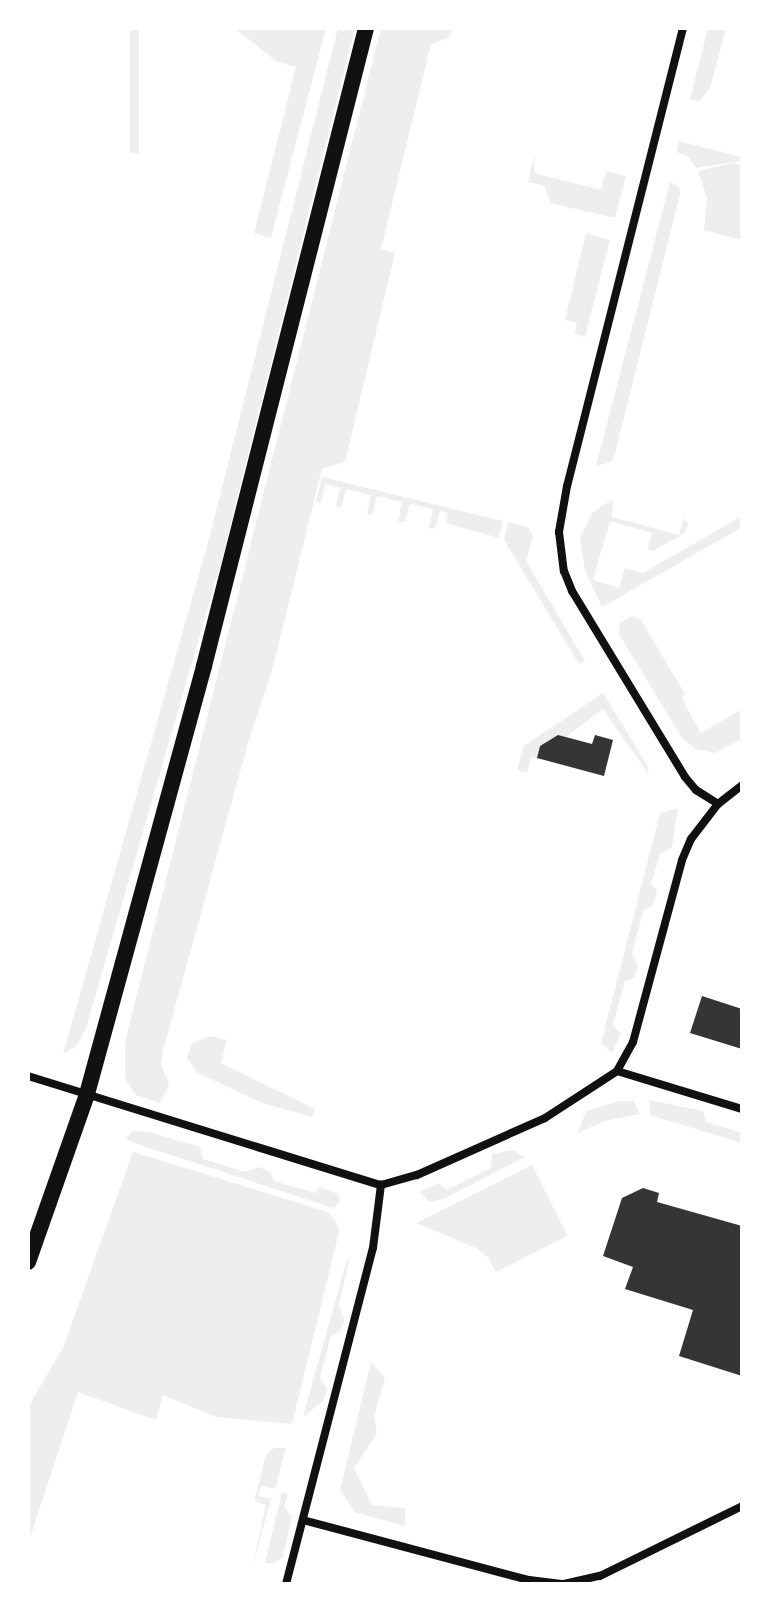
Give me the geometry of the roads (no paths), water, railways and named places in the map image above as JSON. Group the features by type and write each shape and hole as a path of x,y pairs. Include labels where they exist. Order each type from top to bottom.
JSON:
{"main road":[{"path":"28,1262 87,1094 204,666 366,28"}],"street":[{"path":"683,28 567,486 559,532 564,571 579,603 685,777 696,790 718,804"},
{"path":"28,1076 381,1185 417,1175 545,1118 617,1071 633,1042 682,860 691,839 718,804 742,785"},
{"path":"617,1071 742,1109"},
{"path":"286,1584 373,1248 381,1185"},
{"path":"303,1520 529,1580 564,1584 600,1576 742,1506"}]}
